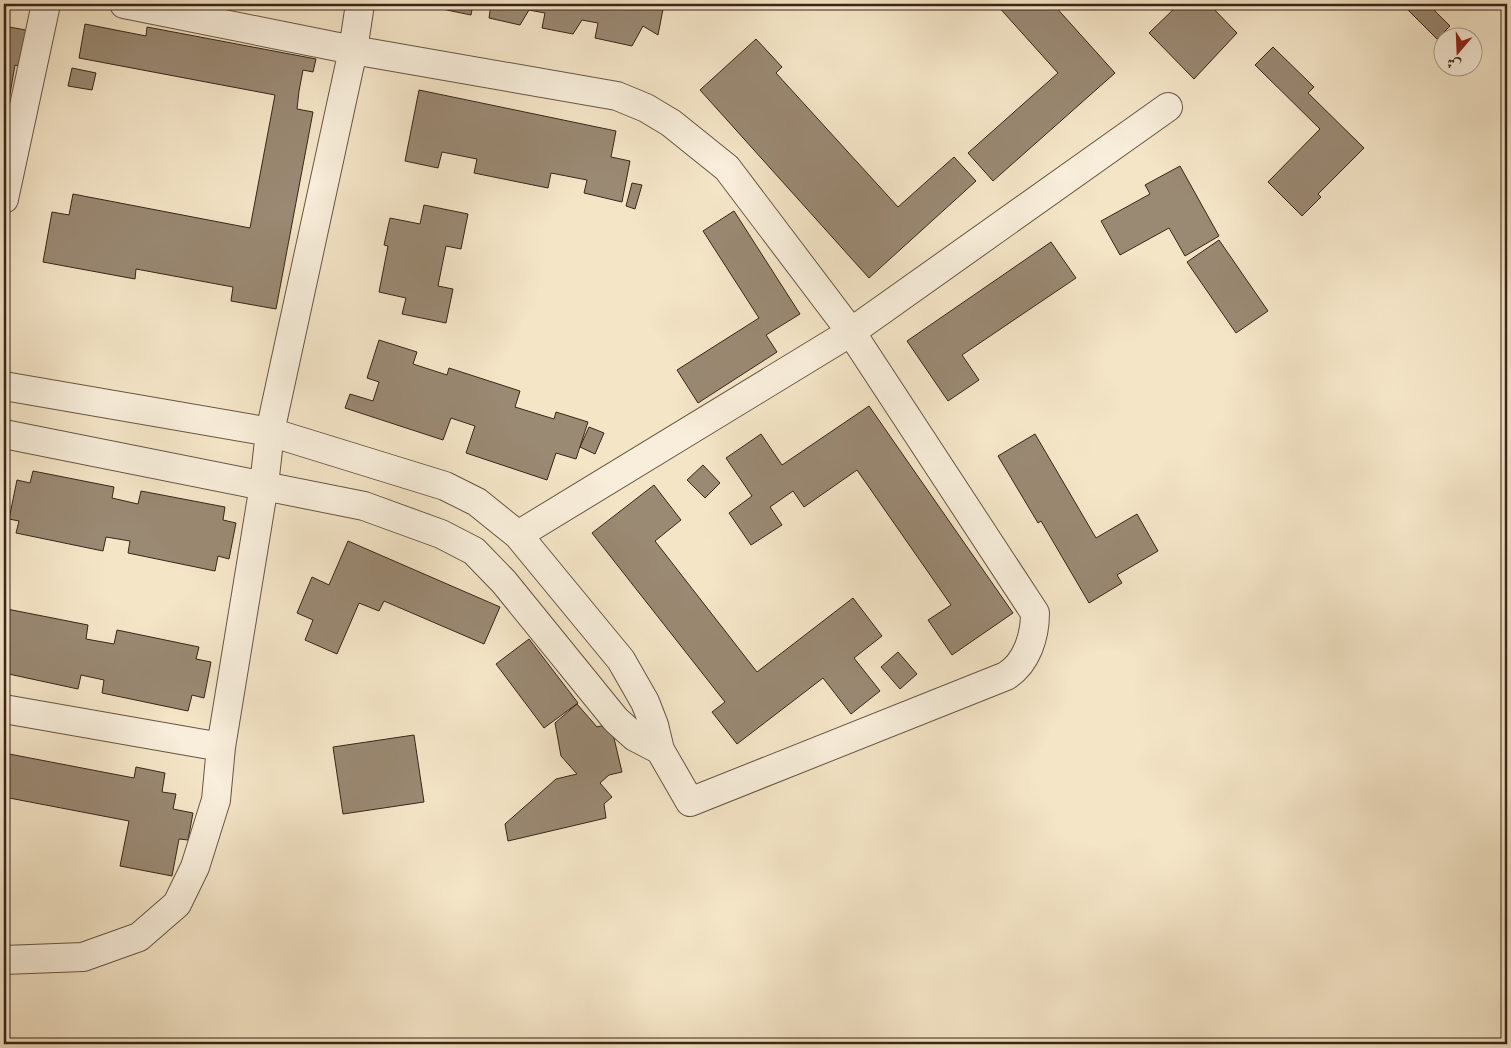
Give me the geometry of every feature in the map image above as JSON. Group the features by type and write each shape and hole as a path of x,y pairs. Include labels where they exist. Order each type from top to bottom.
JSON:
{"street":[{"path":"4,199 46,4"},
{"path":"4,386 270,432 445,486 477,502 518,535 620,660 645,702 654,725 660,750 690,802 1006,676 1015,670 1030,643 1035,629 1035,613 851,332 727,168 671,123 646,108 617,96 353,50 125,4"},
{"path":"4,960 83,957 139,937 177,904 195,867 216,800 221,747 264,486 270,432 353,50 360,4"},
{"path":"518,535 851,332 1168,107"},
{"path":"4,434 364,506 441,534 474,551 504,582 616,720 635,737 660,750"},
{"path":"4,709 221,747"}],"building":[{"path":"443,4 473,4 471,15 442,9"},
{"path":"491,4 664,4 658,35 643,26 632,46 595,38 598,23 582,20 573,34 542,28 545,13 529,10 520,25 489,18"},
{"path":"996,4 1053,4 1115,73 993,181 968,153 1058,73"},
{"path":"1179,4 1209,4 1237,33 1194,79 1149,33"},
{"path":"1413,4 1428,4 1450,26 1448,28 1434,28 1434,36 1407,9"},
{"path":"85,24 146,36 147,27 316,59 313,72 303,70 299,91 297,109 313,112 276,309 231,301 233,287 136,269 135,279 43,262 52,212 69,215 73,194 250,228 275,95 79,58"},
{"path":"4,26 31,31 24,67 15,65 9,100 4,99"},
{"path":"756,39 782,67 776,73 898,207 954,157 976,181 869,278 700,90"},
{"path":"1273,47 1314,87 1308,93 1364,148 1318,194 1321,197 1302,216 1268,182 1320,129 1255,65"},
{"path":"72,68 96,73 92,90 68,86"},
{"path":"419,90 616,131 611,157 630,161 622,202 584,193 587,180 551,173 548,188 474,173 477,159 442,152 438,168 405,161"},
{"path":"1180,166 1219,236 1185,256 1169,228 1120,255 1101,221 1150,194 1145,185"},
{"path":"632,183 642,185 635,209 626,206"},
{"path":"424,205 468,214 461,249 446,246 438,286 453,289 446,323 402,314 406,298 379,292 388,246 384,245 390,218 420,224"},
{"path":"734,211 800,314 766,335 777,352 698,403 677,370 759,318 703,231"},
{"path":"1219,240 1268,311 1236,333 1187,262"},
{"path":"1051,242 1076,278 962,355 979,380 948,401 907,341"},
{"path":"379,340 417,352 413,364 447,375 449,368 520,391 515,407 554,419 556,412 588,422 576,459 556,453 547,480 466,453 475,426 451,418 443,440 345,408 350,394 373,401 379,382 367,378"},
{"path":"869,406 1013,613 952,655 928,620 951,605 857,470 804,507 793,491 770,507 782,525 751,545 729,513 752,496 726,458 761,434 782,465"},
{"path":"589,427 604,433 595,454 580,447"},
{"path":"1035,434 1096,538 1137,514 1158,551 1117,575 1122,583 1089,603 1041,521 1038,523 998,456"},
{"path":"703,465 720,483 705,498 687,480"},
{"path":"33,471 114,487 112,498 138,504 141,491 225,507 223,520 236,523 229,559 218,556 215,571 128,553 130,541 106,537 103,551 16,533 19,521 9,519 17,480 30,483"},
{"path":"654,485 681,520 655,541 757,672 853,598 882,636 854,658 880,691 851,714 823,678 737,744 712,712 725,702 592,533"},
{"path":"4,487 10,488 4,508"},
{"path":"348,541 500,607 484,644 384,601 379,611 359,603 337,654 305,640 313,620 297,613 312,577 329,585"},
{"path":"7,609 88,625 86,639 114,644 117,630 199,647 196,659 211,662 204,698 192,695 188,711 102,693 104,680 81,675 78,689 4,673 4,623"},
{"path":"529,639 578,703 544,728 496,664"},
{"path":"898,652 917,674 900,689 881,667"},
{"path":"577,704 597,727 605,725 613,734 622,772 609,775 600,783 612,797 604,804 606,818 508,841 505,824 556,779 577,774 561,756 555,723"},
{"path":"414,735 424,802 343,814 333,747"},
{"path":"4,753 134,778 136,767 165,773 162,792 176,794 173,809 193,813 188,840 179,839 172,876 120,866 129,821 4,797"}]}
